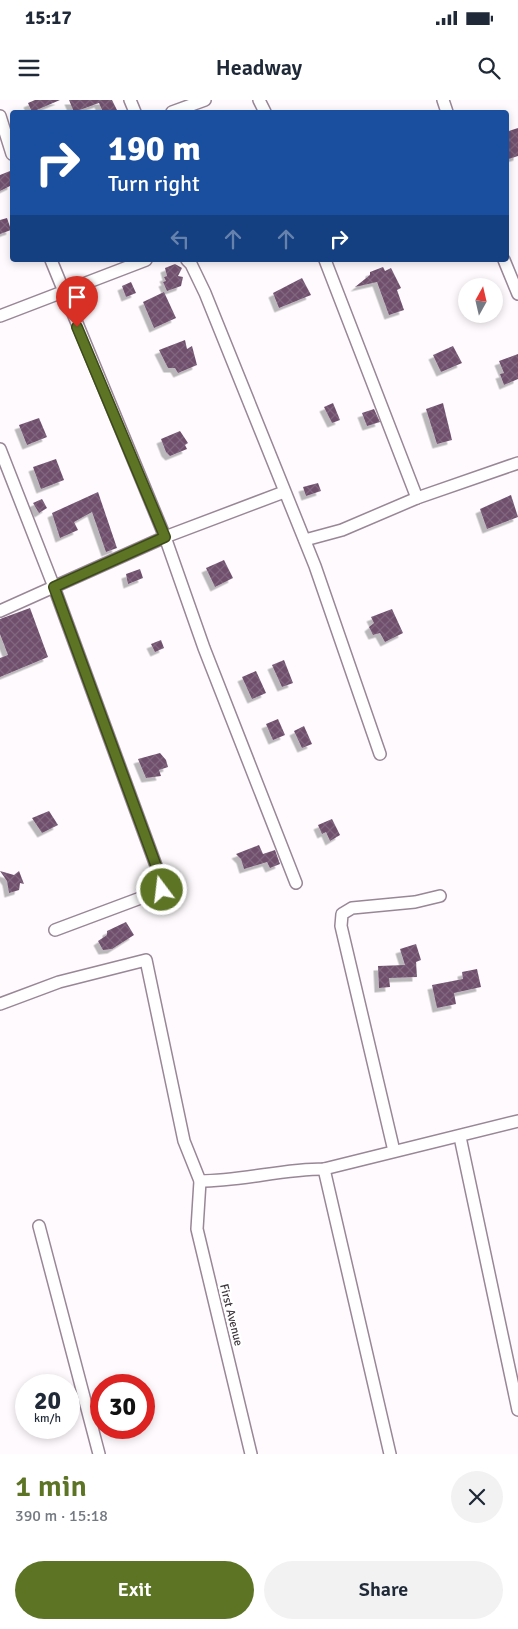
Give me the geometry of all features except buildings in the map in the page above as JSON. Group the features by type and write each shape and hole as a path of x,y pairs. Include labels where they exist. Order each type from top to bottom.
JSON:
{"street":[{"path":"178,110 205,100"},
{"path":"0,116 10,148"},
{"path":"52,262 165,537 204,648 296,883"},
{"path":"0,316 141,262"},
{"path":"188,262 205,293 305,540 346,651 380,754"},
{"path":"326,262 418,498"},
{"path":"505,262 518,294"},
{"path":"0,449 54,587 162,882 162,890 55,930"},
{"path":"305,540 342,530 418,498 518,463"},
{"path":"0,611 165,537 284,492"},
{"path":"394,1151 341,926 342,914 352,908 415,902 440,896"},
{"path":"0,1004 59,982 146,960 184,1141 200,1182 227,1181 299,1169 324,1168 460,1137 518,1121"},
{"path":"460,1137 518,1410"},
{"path":"324,1168 390,1454"},
{"name":"First Avenue","path":"200,1182 197,1229 251,1454"},
{"path":"39,1226 99,1454"}],"route":[{"path":"77,327 165,537 54,587 162,882 162,890"}]}
